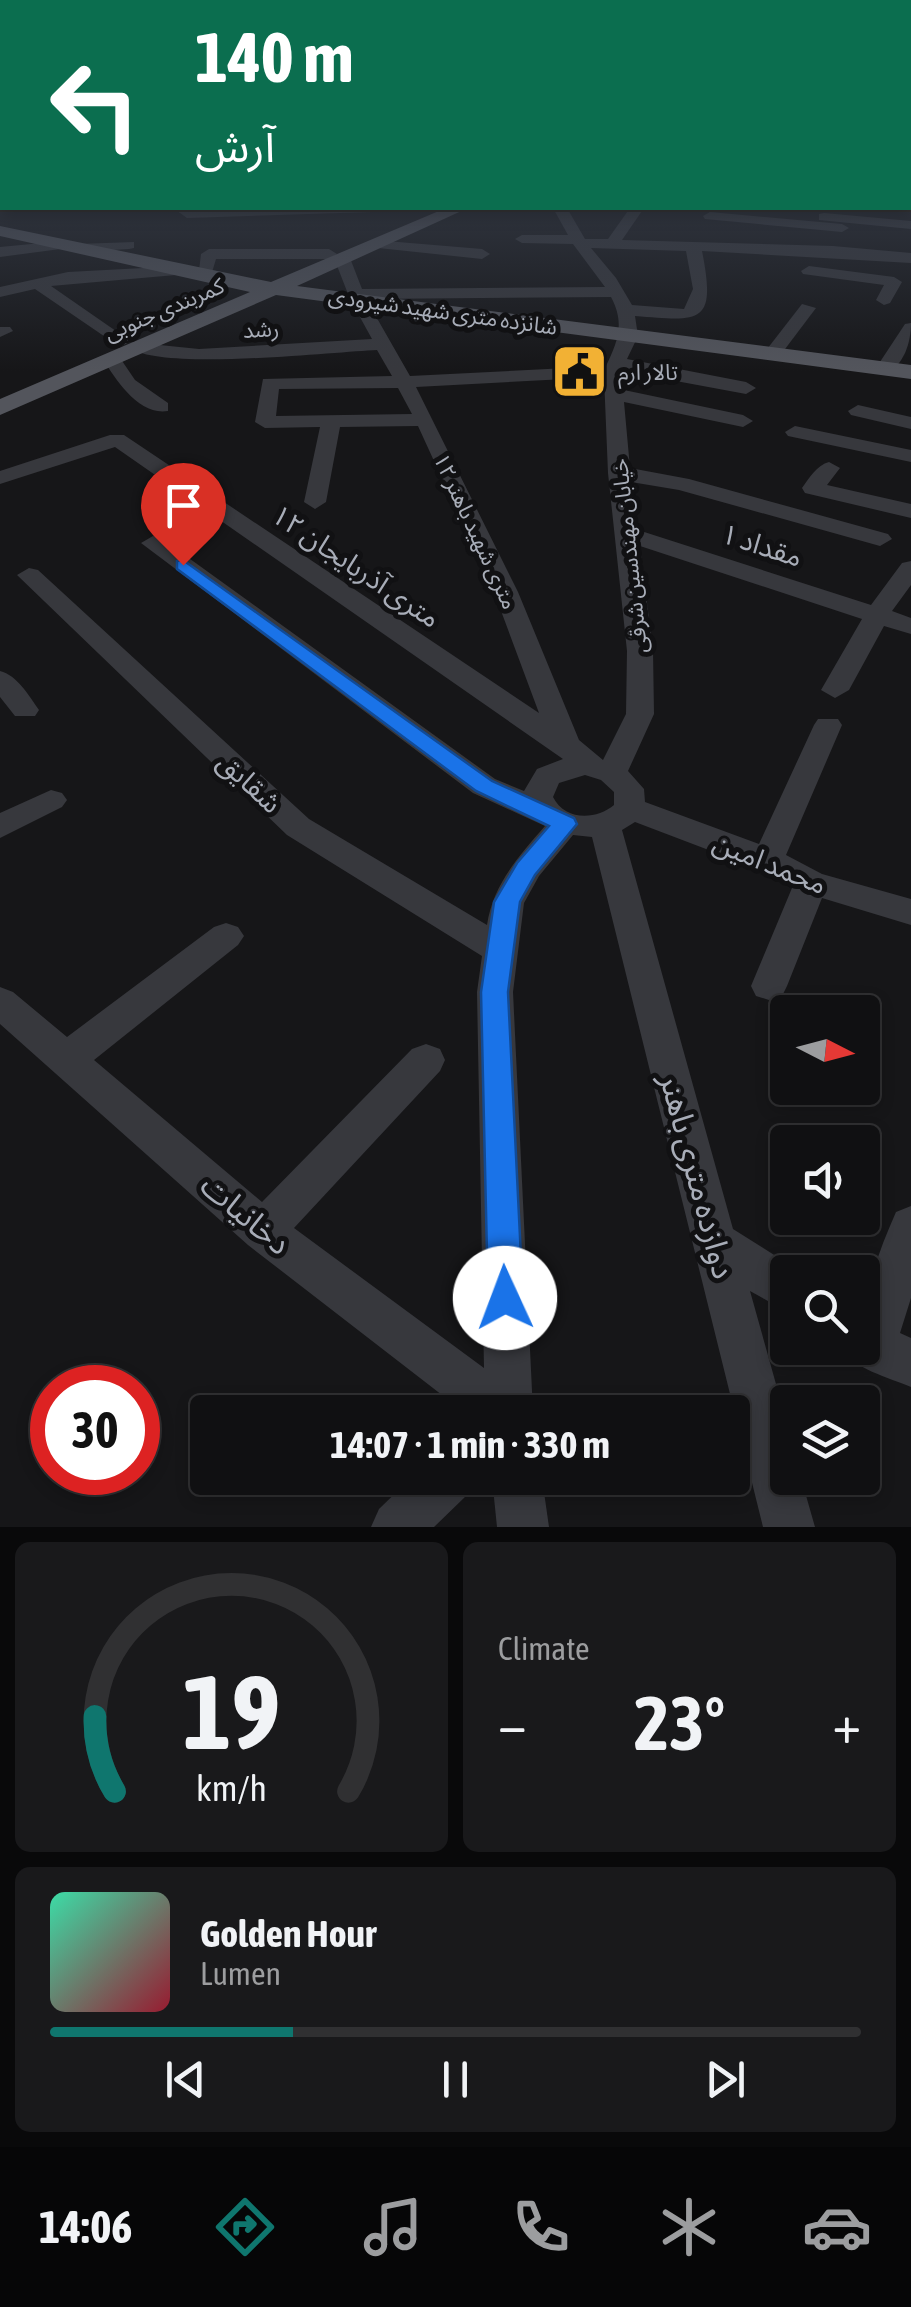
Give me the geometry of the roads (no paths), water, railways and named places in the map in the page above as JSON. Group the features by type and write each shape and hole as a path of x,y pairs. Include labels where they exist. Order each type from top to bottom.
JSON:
{"main road":[{"name":"کمربندی جنوبی","path":"0,408 262,288 340,262 366,242 394,228"},
{"name":"کمربندی جنوبی","path":"366,242 403,228"},
{"name":"شانزده متری شهید شیرودی","path":"0,232 262,288 358,296 911,372"},
{"name":"کمربندی جنوبی","path":"0,396 124,350"}],"street":[{"path":"365,228 366,242 482,254"},
{"path":"571,228 579,242 615,266"},
{"path":"629,228 615,266 629,336"},
{"path":"626,310 690,315 701,289 697,246 705,228"},
{"path":"841,228 805,276 894,282 884,300"},
{"path":"522,239 579,242 615,266"},
{"path":"0,254 70,246 129,245"},
{"path":"584,272 697,246 826,250 911,258"},
{"path":"0,254 30,285 124,350 128,384 161,407"},
{"path":"204,276 209,254 340,262 370,274"},
{"name":"۱۲ متری شهید باهنر","path":"340,262 425,420 588,760 629,789 586,817"},
{"path":"358,296 615,266"},
{"path":"0,292 68,277 181,270"},
{"path":"773,352 808,308"},
{"path":"884,368 911,328"},
{"name":"خیابان مهندسین شرقی","path":"588,760 640,714 640,651 620,472 615,376 629,336"},
{"name":"رشد","path":"124,350 199,354 384,344"},
{"path":"486,376 496,404"},
{"path":"615,376 743,421"},
{"path":"425,420 264,422 270,384 615,376 746,388"},
{"path":"858,411 911,422"},
{"path":"315,502 331,422"},
{"path":"796,432 911,456"},
{"name":"۱۲ متری آذربایجان","path":"0,478 116,439 588,760"},
{"path":"829,468 813,488 911,511"},
{"path":"620,472 681,484 880,538"},
{"name":"مقداد ۱","path":"627,534 911,626"},
{"name":"محمد امین","path":"153,543 484,786 586,817 768,860 812,882 911,912"},
{"path":"835,690 878,614 911,568"},
{"name":"شقایق","path":"29,574 298,827 501,950"},
{"path":"0,679 25,710"},
{"path":"768,860 828,725"},
{"path":"506,1395 494,992 507,902 526,869 586,817 538,797 546,777 588,760"},
{"path":"0,827 51,800"},
{"name":"دوازده متری باهنر","path":"586,817 716,1243 789,1527"},
{"path":"769,986 812,882"},
{"path":"66,1060 226,936"},
{"name":"دخانیات","path":"0,1002 262,1231 483,1395"},
{"path":"262,1231 426,1060"},
{"path":"882,1349 911,1226"},
{"path":"716,1243 770,1278"},
{"path":"398,1527 431,1495"},
{"path":"519,1495 523,1527"}],"place":[{"name":"تالار ارم","path":"579,372"}]}
